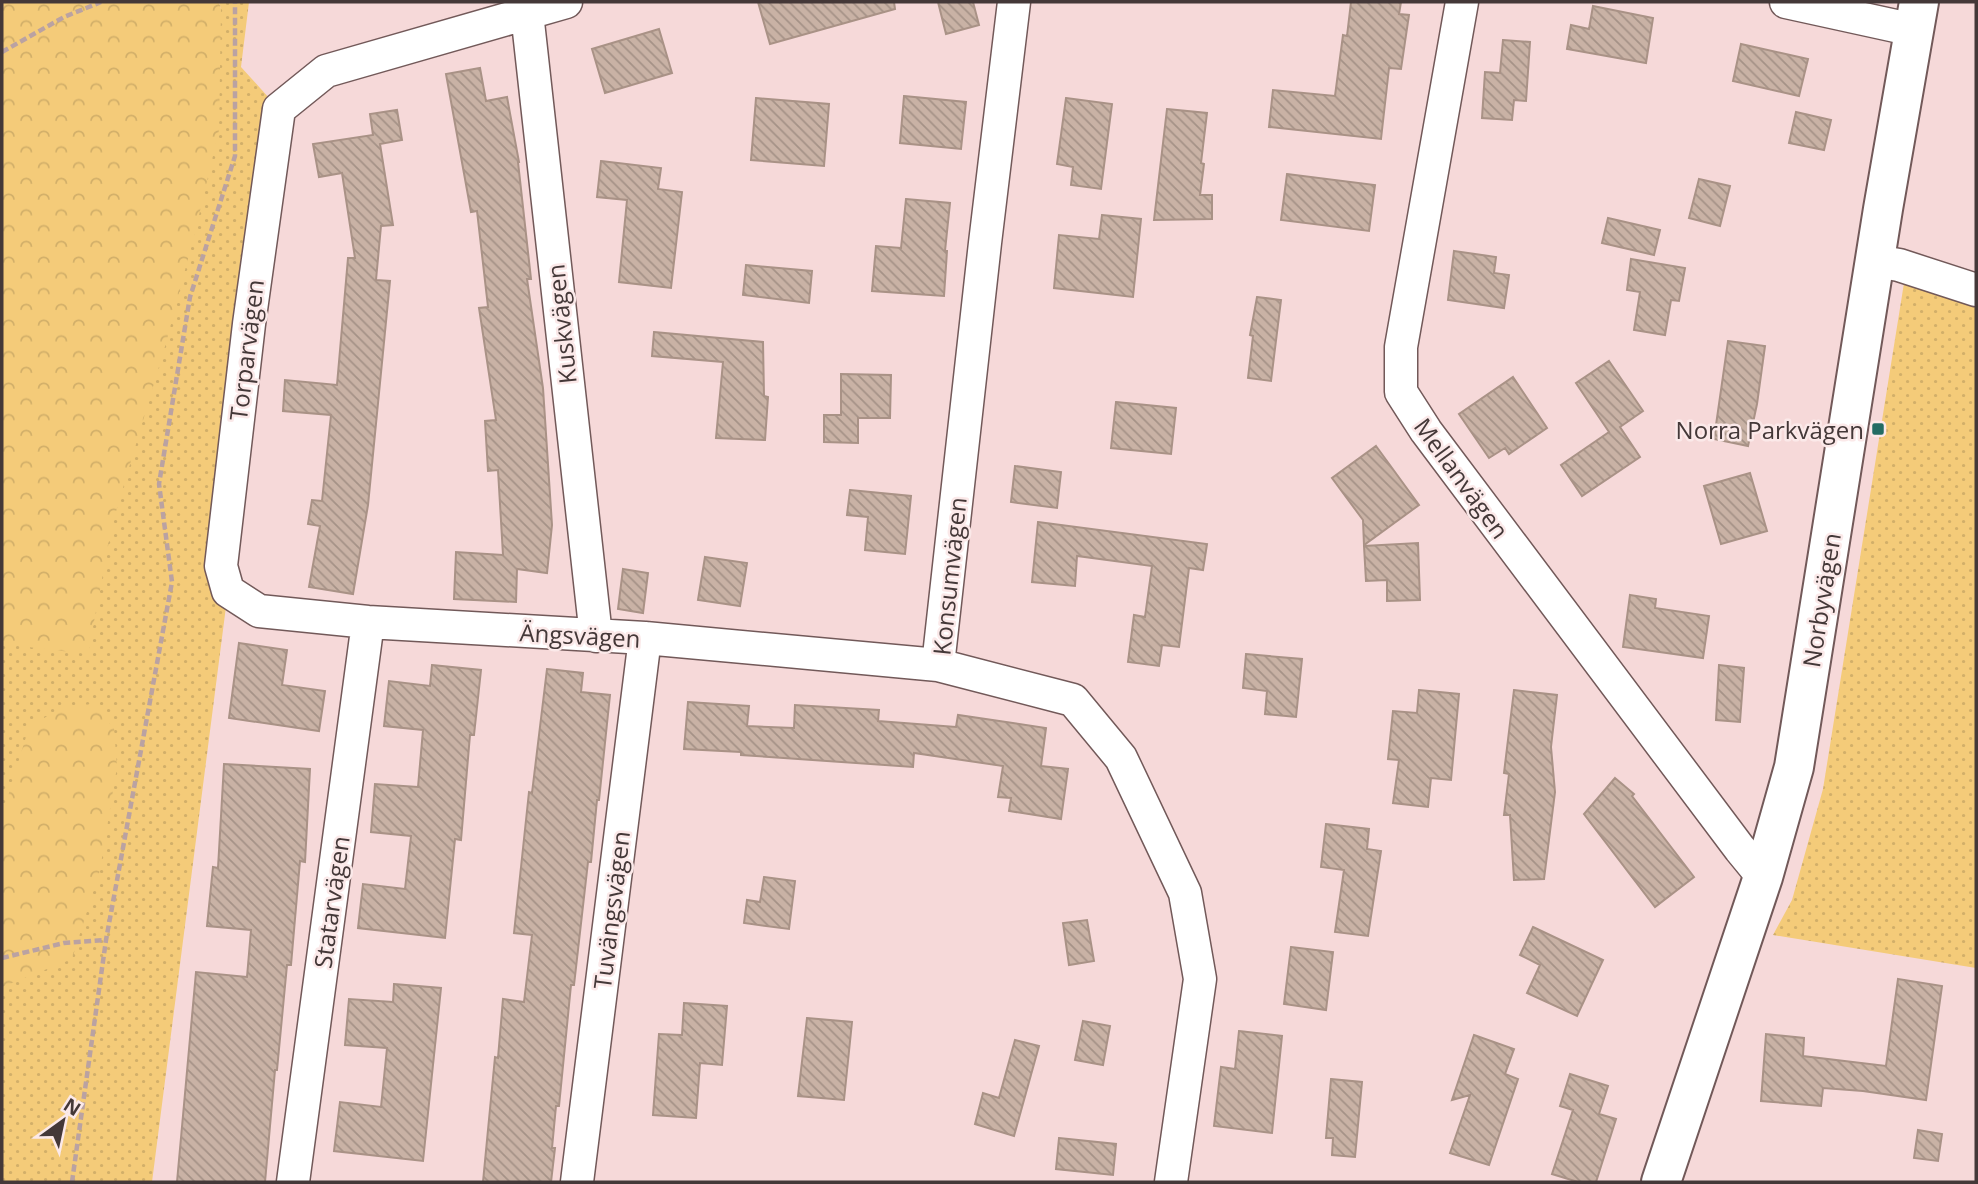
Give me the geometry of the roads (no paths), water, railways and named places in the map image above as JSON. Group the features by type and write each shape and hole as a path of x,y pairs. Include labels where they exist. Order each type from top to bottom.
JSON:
{"street":[{"path":"527,13 566,2"},
{"name":"Konsumvägen","path":"1014,2 938,666 1073,700 1121,758 1185,893 1200,979 1171,1182"},
{"name":"Mellanvägen","path":"1462,2 1401,347 1401,392 1426,432 1763,877"},
{"path":"1786,2 1916,16"},
{"name":"Torparvägen","path":"228,591 221,566 249,324 279,108 326,71 527,13"},
{"name":"Kuskvägen","path":"527,13 596,636"},
{"name":"Norbyvägen","path":"1661,1182 1763,877 1794,767 1916,16"},
{"path":"1875,261 1899,265 1976,290"},
{"name":"Ängsvägen","path":"228,591 259,611 368,622 645,638 938,666"},
{"name":"Statarvägen","path":"293,1182 368,622"},
{"name":"Tuvängsvägen","path":"577,1182 645,638"}],"place":[{"name":"Norra Parkvägen","path":"1878,429"}]}
